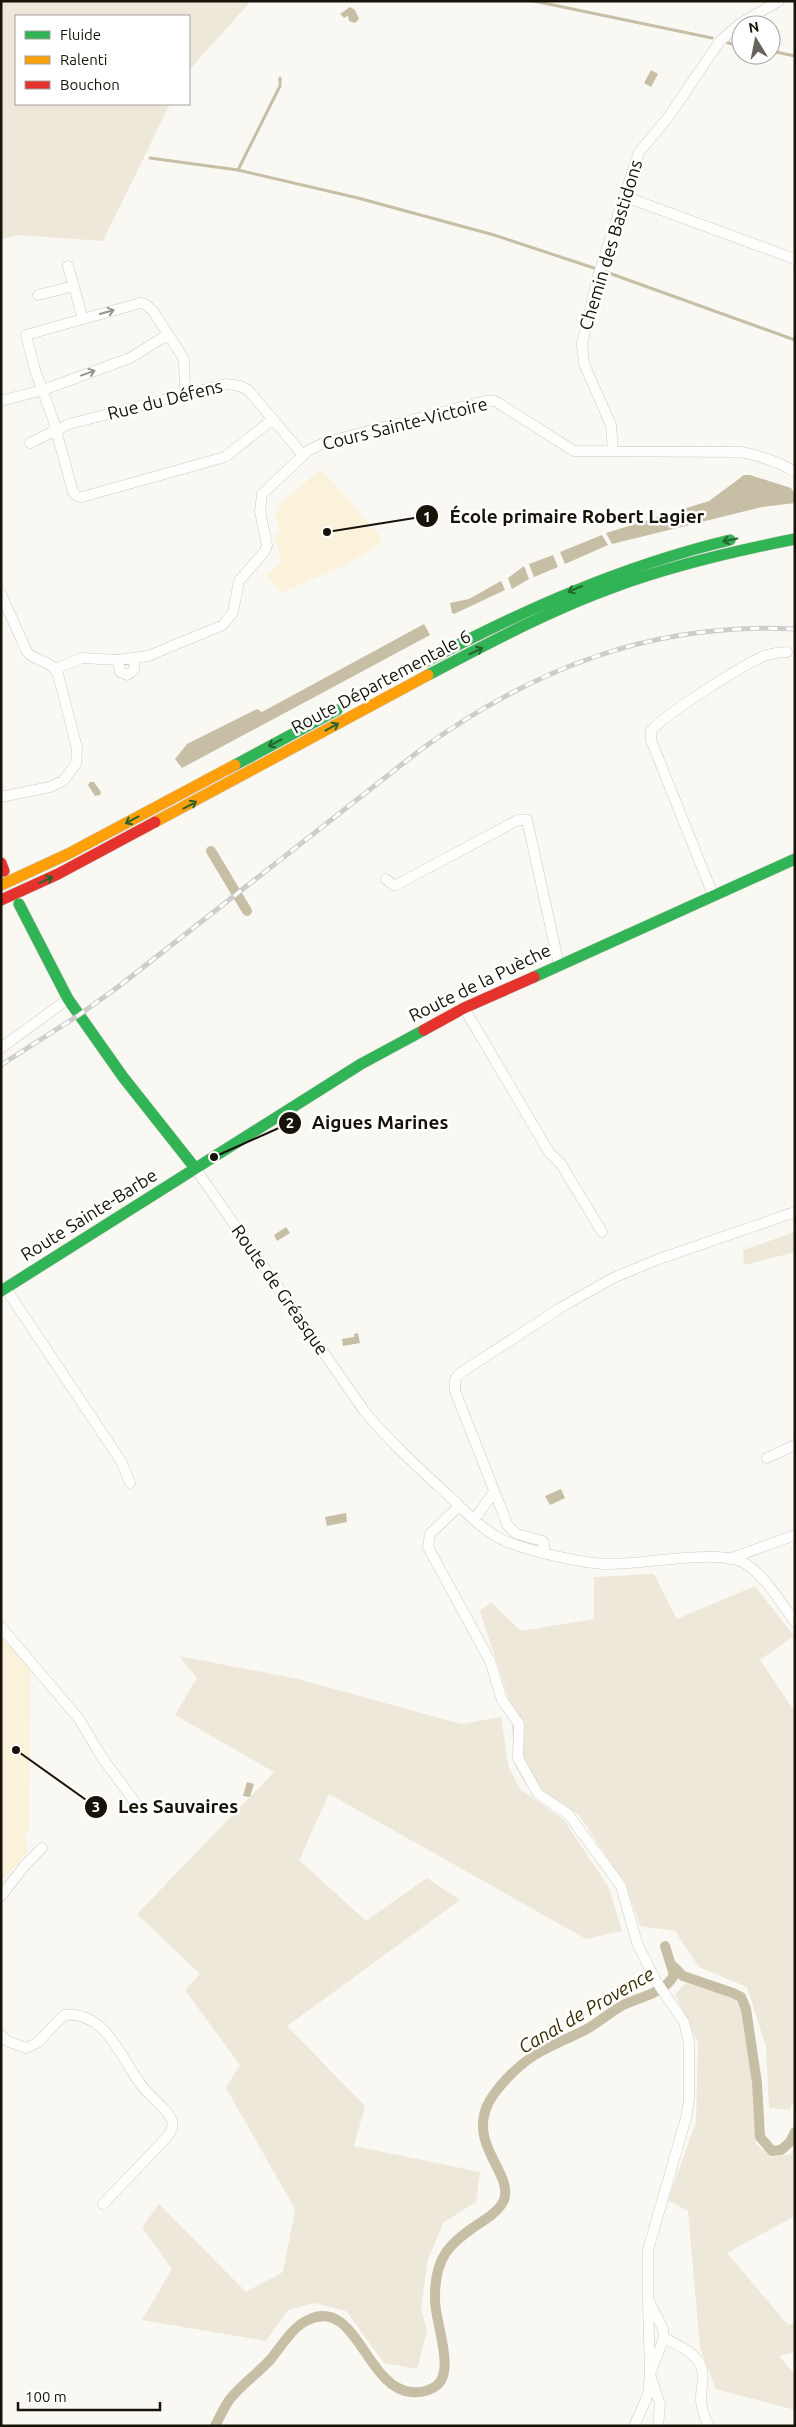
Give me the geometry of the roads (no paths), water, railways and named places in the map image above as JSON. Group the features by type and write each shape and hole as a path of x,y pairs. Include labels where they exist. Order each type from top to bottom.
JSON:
{"main road":[{"name":"Route Départementale 6","path":"418,666 497,623 600,579 695,547 743,537"},
{"name":"Route Départementale 6","path":"1,900 67,870 436,670 576,603 638,580 732,551 795,539"},
{"name":"Route Départementale 6","path":"1,885 76,850 348,704"},
{"name":"Route de la Puèche","path":"195,1168 361,1064 464,1008 795,859"},
{"path":"19,904 68,999 123,1078 195,1168"},
{"name":"Route Sainte-Barbe","path":"3,1290 195,1168"}],"street":[{"name":"Chemin des Bastidons","path":"613,451 611,425 584,364 582,344 598,276 626,197 639,152 644,144 667,120 716,46 741,23 779,1"},
{"path":"626,197 795,259"},
{"path":"68,266 83,319"},
{"path":"38,295 74,286"},
{"path":"185,393 184,359 153,311 145,304 140,303 26,335 73,492 79,497 225,458 273,419"},
{"path":"1,401 42,390 130,358 167,335"},
{"name":"Rue du Défens","path":"30,443 69,424 226,384 240,386 248,390 303,455"},
{"name":"Cours Sainte-Victoire","path":"55,669 82,658 118,660 156,654 224,625 229,620 235,605 237,584 266,551 267,545 259,504 262,494 303,455 326,442 489,400 501,402 574,451 741,452 761,456 795,472"},
{"path":"1,594 27,652 34,658 46,661 55,669 60,679 77,748 76,764 63,781 50,787 1,797"},
{"path":"714,895 651,740 651,731 693,699 754,662 766,655 786,652"},
{"path":"118,660 120,672 127,676 134,670 136,658"},
{"path":"386,879 393,885 396,885 518,820 527,820 559,964"},
{"path":"1,1048 68,999"},
{"path":"464,1008 549,1152 561,1164 602,1232"},
{"name":"Route de Gréasque","path":"195,1168 364,1412 382,1433 474,1520 494,1535 509,1543 602,1564 641,1564 729,1558"},
{"path":"545,1552 544,1541 517,1534 510,1529 455,1391 455,1380 459,1374 560,1308 613,1278 659,1259 795,1212"},
{"path":"3,1290 121,1461 130,1483"},
{"path":"768,1458 795,1445"},
{"path":"474,1520 494,1492"},
{"path":"460,1506 430,1534 428,1547 490,1661 502,1700 519,1724 518,1758 538,1794 568,1814 621,1886 637,1943 684,2022 689,2043 689,2100 686,2118 648,2250 650,2374 648,2395 634,2426"},
{"path":"729,1558 795,1534"},
{"path":"729,1558 746,1564 757,1574 795,1622"},
{"path":"1,1627 79,1719 103,1759 135,1802"},
{"path":"1,1896 26,1864 42,1848"},
{"path":"2,2036 17,2046 26,2048 38,2043 64,2015 80,2015 88,2018 107,2034 142,2086 171,2118 173,2124 168,2136 103,2204"},
{"path":"648,2299 663,2329 664,2338 650,2374 660,2404 658,2426"},
{"path":"664,2338 687,2350 698,2360 703,2372 704,2386 701,2400 709,2426"}],"waterway":[{"path":"534,1 712,38"},
{"path":"781,53 795,56"},
{"path":"280,78 280,86 238,170 358,198 494,235 594,268"},
{"path":"150,158 238,170"},
{"path":"606,272 795,340"},
{"path":"211,851 247,911"},
{"name":"Canal de Provence","path":"215,2426 230,2399 270,2360 292,2332 302,2323 324,2316 338,2321 350,2331 383,2376 396,2387 411,2392 418,2392 436,2386 442,2379 444,2370 443,2346 435,2300 435,2285 441,2262 453,2244 492,2215 504,2200 503,2180 487,2147 484,2134 483,2121 487,2106 495,2092 507,2078 533,2056 587,2029 623,2005 652,1994 665,1986 674,1975 665,1946"},
{"name":"Canal de Provence","path":"673,1966 683,1976 741,1997 746,2009 757,2083 760,2137 772,2151 781,2150 790,2142 795,2132"}],"railway":[{"path":"1,1065 79,1015 118,987 419,751 462,722 506,696 551,674 596,656 644,643 692,633 743,629 795,629"}],"place":[{"name":"École primaire Robert Lagier","path":"327,532"},
{"name":"Aigues Marines","path":"214,1157"},
{"name":"Les Sauvaires","path":"16,1750"}]}
